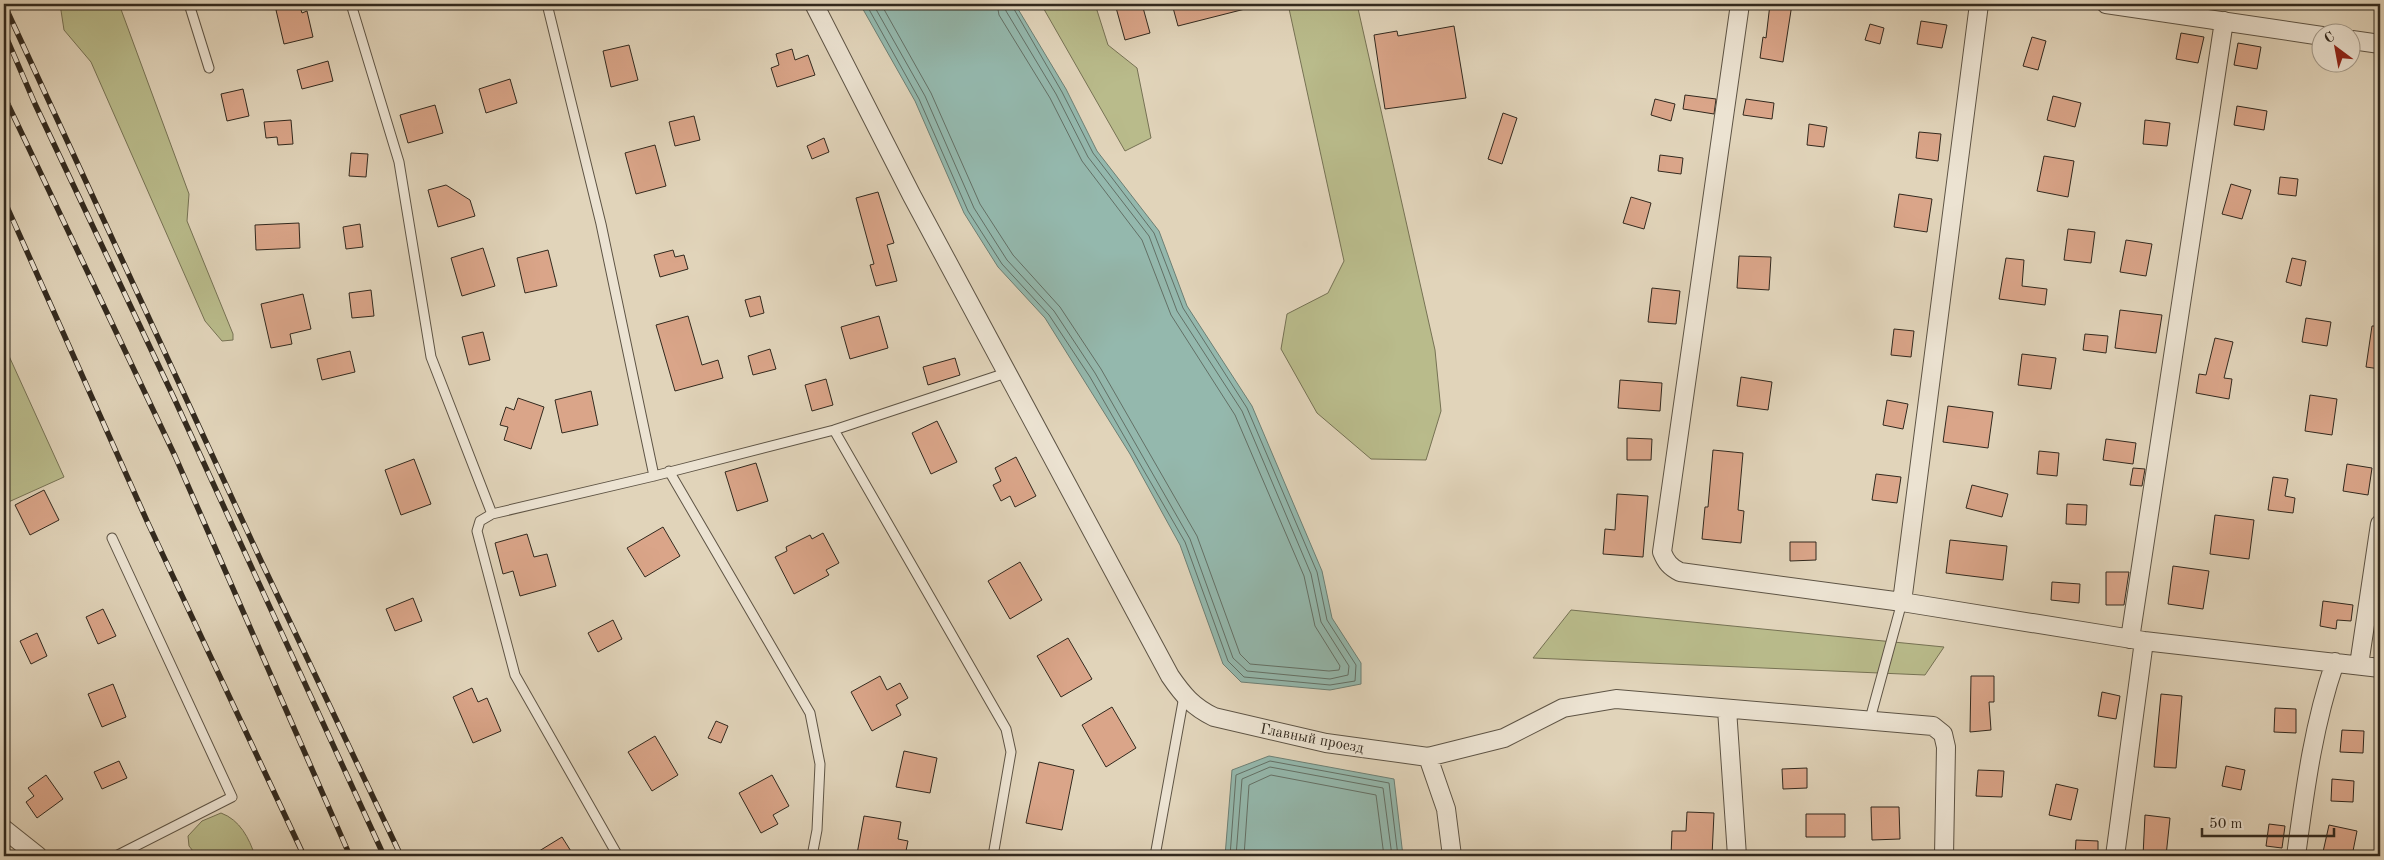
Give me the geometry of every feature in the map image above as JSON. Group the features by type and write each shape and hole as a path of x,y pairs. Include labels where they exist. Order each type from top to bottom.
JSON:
{"street":[{"path":"814,4 912,196 1006,373 1170,676 1184,696"},
{"path":"1740,4 1662,552 1671,568 1680,572 1902,602 2137,640 2380,668"},
{"path":"1902,602 1979,4"},
{"path":"2106,4 2312,34"},
{"path":"2115,856 2137,640 2224,21"},
{"path":"2362,41 2380,44"},
{"path":"2359,665 2380,524"},
{"path":"2296,856 2307,774 2318,714 2335,662"},
{"name":"Главный проезд","path":"1184,696 1198,710 1214,717 1326,743 1428,758"},
{"path":"1452,856 1446,810 1428,758 1504,738 1563,708 1616,699 1870,719 1933,726 1943,734 1946,746 1944,856"},
{"path":"1727,709 1737,856"},
{"path":"4,829 38,856"}],"lane":[{"path":"190,4 209,68"},
{"path":"351,4 399,162 431,357 492,514"},
{"path":"547,4 601,224 654,476"},
{"path":"618,856 514,675 476,531 480,522 492,514 654,476 834,430 1006,373"},
{"path":"834,430 1006,729 1012,752 993,856"},
{"path":"669,471 810,714 820,764 817,830 812,856"},
{"path":"112,538 232,797 116,856"},
{"path":"1870,719 1902,602"},
{"path":"1155,856 1184,696"}],"green space":[{"path":"60,4 119,4 189,194 187,221 233,334 233,340 222,341 205,321 91,62 64,30"},
{"path":"1041,4 1095,4 1108,45 1137,68 1151,138 1125,151"},
{"path":"1288,4 1357,4 1435,350 1441,411 1426,460 1371,459 1317,413 1281,349 1287,314 1328,293 1344,261"},
{"path":"4,345 64,477 4,504"},
{"path":"1571,610 1944,647 1925,675 1533,658"},
{"path":"221,813 228,816 243,830 255,856 197,856 189,846 188,836 202,821"}],"water":[{"path":"860,4 1015,4 1066,89 1097,151 1159,231 1187,306 1252,406 1322,571 1332,618 1361,663 1361,684 1330,690 1241,682 1223,664 1180,545 1130,454 1045,318 998,267 964,213 915,101"},
{"path":"1269,756 1394,779 1403,856 1225,856 1232,770"}],"building":[{"path":"299,4 302,13 307,11 313,37 284,44 276,10"},
{"path":"1115,4 1142,4 1150,33 1125,40"},
{"path":"1172,4 1244,4 1245,9 1178,26"},
{"path":"1770,4 1792,4 1783,62 1760,58 1763,37 1766,38"},
{"path":"1921,21 1947,25 1942,48 1917,44"},
{"path":"1870,24 1884,28 1880,44 1865,40"},
{"path":"1454,26 1466,98 1385,109 1374,35 1397,31 1398,36"},
{"path":"2181,33 2204,37 2198,63 2176,59"},
{"path":"2032,37 2046,41 2038,70 2023,66"},
{"path":"2238,43 2261,47 2257,69 2234,65"},
{"path":"629,45 638,80 611,87 603,51"},
{"path":"792,49 795,60 808,55 815,75 777,87 771,68 779,65 776,54"},
{"path":"328,61 333,81 302,89 297,70"},
{"path":"510,79 517,103 486,113 479,89"},
{"path":"243,89 249,116 227,121 221,94"},
{"path":"1685,95 1716,99 1714,114 1683,109"},
{"path":"2053,96 2081,103 2075,127 2047,120"},
{"path":"1655,99 1675,104 1671,121 1651,115"},
{"path":"1746,99 1774,103 1772,119 1743,115"},
{"path":"435,105 443,133 408,143 400,115"},
{"path":"2237,106 2267,111 2264,130 2234,125"},
{"path":"1503,113 1517,118 1502,164 1488,159"},
{"path":"694,116 700,140 675,146 669,122"},
{"path":"291,120 293,144 278,145 277,137 266,138 264,122"},
{"path":"2145,120 2170,123 2167,146 2143,144"},
{"path":"1809,124 1827,127 1824,147 1807,145"},
{"path":"1919,132 1941,134 1938,161 1916,158"},
{"path":"824,138 829,152 812,159 807,146"},
{"path":"655,145 666,186 636,194 625,153"},
{"path":"351,153 368,154 366,177 349,176"},
{"path":"1660,155 1683,158 1681,174 1658,171"},
{"path":"2044,156 2074,161 2068,197 2037,191"},
{"path":"2280,177 2298,179 2296,196 2278,194"},
{"path":"2231,184 2251,190 2242,219 2222,214"},
{"path":"446,185 470,200 475,216 438,227 428,190"},
{"path":"878,192 894,243 887,245 897,281 876,286 870,265 874,264 856,198"},
{"path":"1899,194 1932,199 1927,232 1894,227"},
{"path":"1631,197 1651,203 1644,229 1623,223"},
{"path":"299,223 300,248 256,250 255,225"},
{"path":"360,224 363,247 346,249 343,227"},
{"path":"2068,229 2095,232 2091,263 2064,260"},
{"path":"2126,240 2152,244 2146,276 2120,272"},
{"path":"483,248 495,286 462,296 451,258"},
{"path":"548,250 557,286 525,293 517,258"},
{"path":"673,250 675,257 684,255 688,269 660,277 654,255"},
{"path":"1739,256 1771,257 1769,290 1737,288"},
{"path":"2006,258 2024,260 2022,286 2047,289 2045,305 1999,299"},
{"path":"2292,258 2306,261 2301,286 2286,282"},
{"path":"1652,288 1680,291 1676,324 1648,322"},
{"path":"371,290 374,316 352,318 349,293"},
{"path":"303,294 311,329 290,334 292,344 271,348 261,304"},
{"path":"760,296 764,313 750,317 745,300"},
{"path":"2120,310 2162,315 2156,353 2115,348"},
{"path":"688,316 702,365 718,360 723,378 675,391 656,325"},
{"path":"879,316 888,348 850,359 841,327"},
{"path":"2306,318 2331,322 2327,346 2302,342"},
{"path":"2372,326 2380,326 2380,369 2366,367"},
{"path":"1894,329 1914,331 1911,357 1891,355"},
{"path":"483,332 490,360 469,365 462,337"},
{"path":"2085,334 2108,336 2106,353 2083,350"},
{"path":"2215,338 2233,342 2224,378 2232,379 2229,399 2196,393 2199,374 2206,375"},
{"path":"770,349 776,369 753,375 748,356"},
{"path":"350,351 355,372 322,380 317,359"},
{"path":"2022,354 2056,358 2051,389 2018,385"},
{"path":"955,358 960,375 928,385 923,367"},
{"path":"1741,377 1772,382 1768,410 1737,406"},
{"path":"826,379 833,405 812,411 805,385"},
{"path":"1620,380 1662,383 1660,411 1618,408"},
{"path":"591,391 598,425 562,433 555,400"},
{"path":"2310,395 2337,399 2332,435 2305,431"},
{"path":"518,398 544,407 531,449 504,440 508,427 500,425 506,407 514,410"},
{"path":"1887,400 1908,404 1903,429 1883,425"},
{"path":"1948,406 1993,412 1988,448 1943,442"},
{"path":"937,421 957,462 931,474 912,433"},
{"path":"1627,438 1652,439 1651,460 1627,460"},
{"path":"2106,439 2136,443 2133,464 2103,460"},
{"path":"1713,450 1743,453 1738,510 1744,511 1741,543 1702,539 1705,507 1708,507"},
{"path":"2039,451 2059,453 2057,476 2037,474"},
{"path":"1016,457 1036,496 1015,507 1010,496 1001,501 993,485 1001,481 995,468"},
{"path":"414,459 431,504 401,515 385,470"},
{"path":"756,463 768,501 737,511 725,472"},
{"path":"2347,464 2372,468 2368,495 2343,491"},
{"path":"2133,468 2145,469 2142,486 2130,485"},
{"path":"1876,474 1901,477 1897,503 1872,500"},
{"path":"2273,477 2288,479 2285,496 2295,498 2293,513 2268,510"},
{"path":"1972,485 2008,494 2002,517 1966,508"},
{"path":"44,490 59,520 30,535 15,505"},
{"path":"1617,494 1648,496 1643,557 1603,554 1605,529 1615,530"},
{"path":"2067,504 2087,505 2086,525 2066,524"},
{"path":"2215,515 2254,520 2249,559 2210,554"},
{"path":"663,527 680,556 645,577 627,548"},
{"path":"823,533 839,563 826,570 829,575 794,594 775,557 787,551 786,547 810,535 812,539"},
{"path":"527,534 534,557 547,554 556,586 520,596 513,571 503,574 495,543"},
{"path":"1950,540 2007,546 2003,580 1946,573"},
{"path":"1790,542 1816,542 1816,560 1790,561"},
{"path":"1020,562 1042,600 1010,619 988,581"},
{"path":"2173,566 2209,571 2203,609 2168,604"},
{"path":"2106,572 2129,572 2124,605 2106,605"},
{"path":"2052,582 2080,584 2079,603 2051,600"},
{"path":"413,598 422,621 395,631 386,609"},
{"path":"2323,601 2353,605 2351,621 2337,620 2336,629 2320,626"},
{"path":"103,609 116,636 98,644 86,617"},
{"path":"613,620 622,639 598,652 588,633"},
{"path":"37,633 47,656 31,664 20,641"},
{"path":"1068,638 1092,679 1061,697 1037,656"},
{"path":"880,676 887,690 900,683 908,698 896,705 901,715 872,731 851,692"},
{"path":"1971,676 1994,676 1994,702 1989,702 1991,730 1970,732"},
{"path":"113,684 126,717 102,727 88,694"},
{"path":"472,688 478,702 487,698 501,731 473,743 453,697"},
{"path":"2102,692 2120,696 2116,719 2098,716"},
{"path":"2161,694 2182,696 2176,768 2154,767"},
{"path":"1112,707 1136,748 1106,767 1082,725"},
{"path":"2275,708 2296,709 2296,733 2274,732"},
{"path":"716,721 728,726 721,743 708,738"},
{"path":"2342,730 2364,731 2363,753 2340,752"},
{"path":"655,736 678,775 652,791 628,752"},
{"path":"904,751 937,758 930,793 896,787"},
{"path":"119,761 127,778 102,789 94,772"},
{"path":"1039,762 1074,770 1062,830 1026,823"},
{"path":"2226,766 2245,770 2241,790 2222,786"},
{"path":"1807,768 1807,788 1783,789 1782,769"},
{"path":"1978,770 2004,771 2002,797 1976,796"},
{"path":"46,775 63,799 37,818 26,802 34,796 28,788"},
{"path":"772,775 789,806 773,815 778,824 761,833 739,793"},
{"path":"2332,779 2354,781 2353,802 2331,801"},
{"path":"2056,784 2078,789 2071,820 2049,815"},
{"path":"1871,807 1899,807 1900,839 1872,840"},
{"path":"1687,812 1714,813 1712,856 1671,856 1672,831 1686,831"},
{"path":"1806,814 1845,814 1845,837 1806,837"},
{"path":"2145,815 2170,818 2166,856 2143,856"},
{"path":"864,816 901,822 898,839 908,841 905,856 857,854"},
{"path":"2269,824 2285,826 2282,848 2266,846"},
{"path":"2329,825 2357,831 2352,856 2323,852"},
{"path":"562,837 574,856 531,856"},
{"path":"2076,840 2098,841 2098,856 2075,856"}],"railway":[{"path":"4,4 262,563 401,856"},
{"path":"4,32 35,104 174,398 384,856"},
{"path":"4,96 175,456 350,856"},
{"path":"4,200 147,521 304,856"}]}
